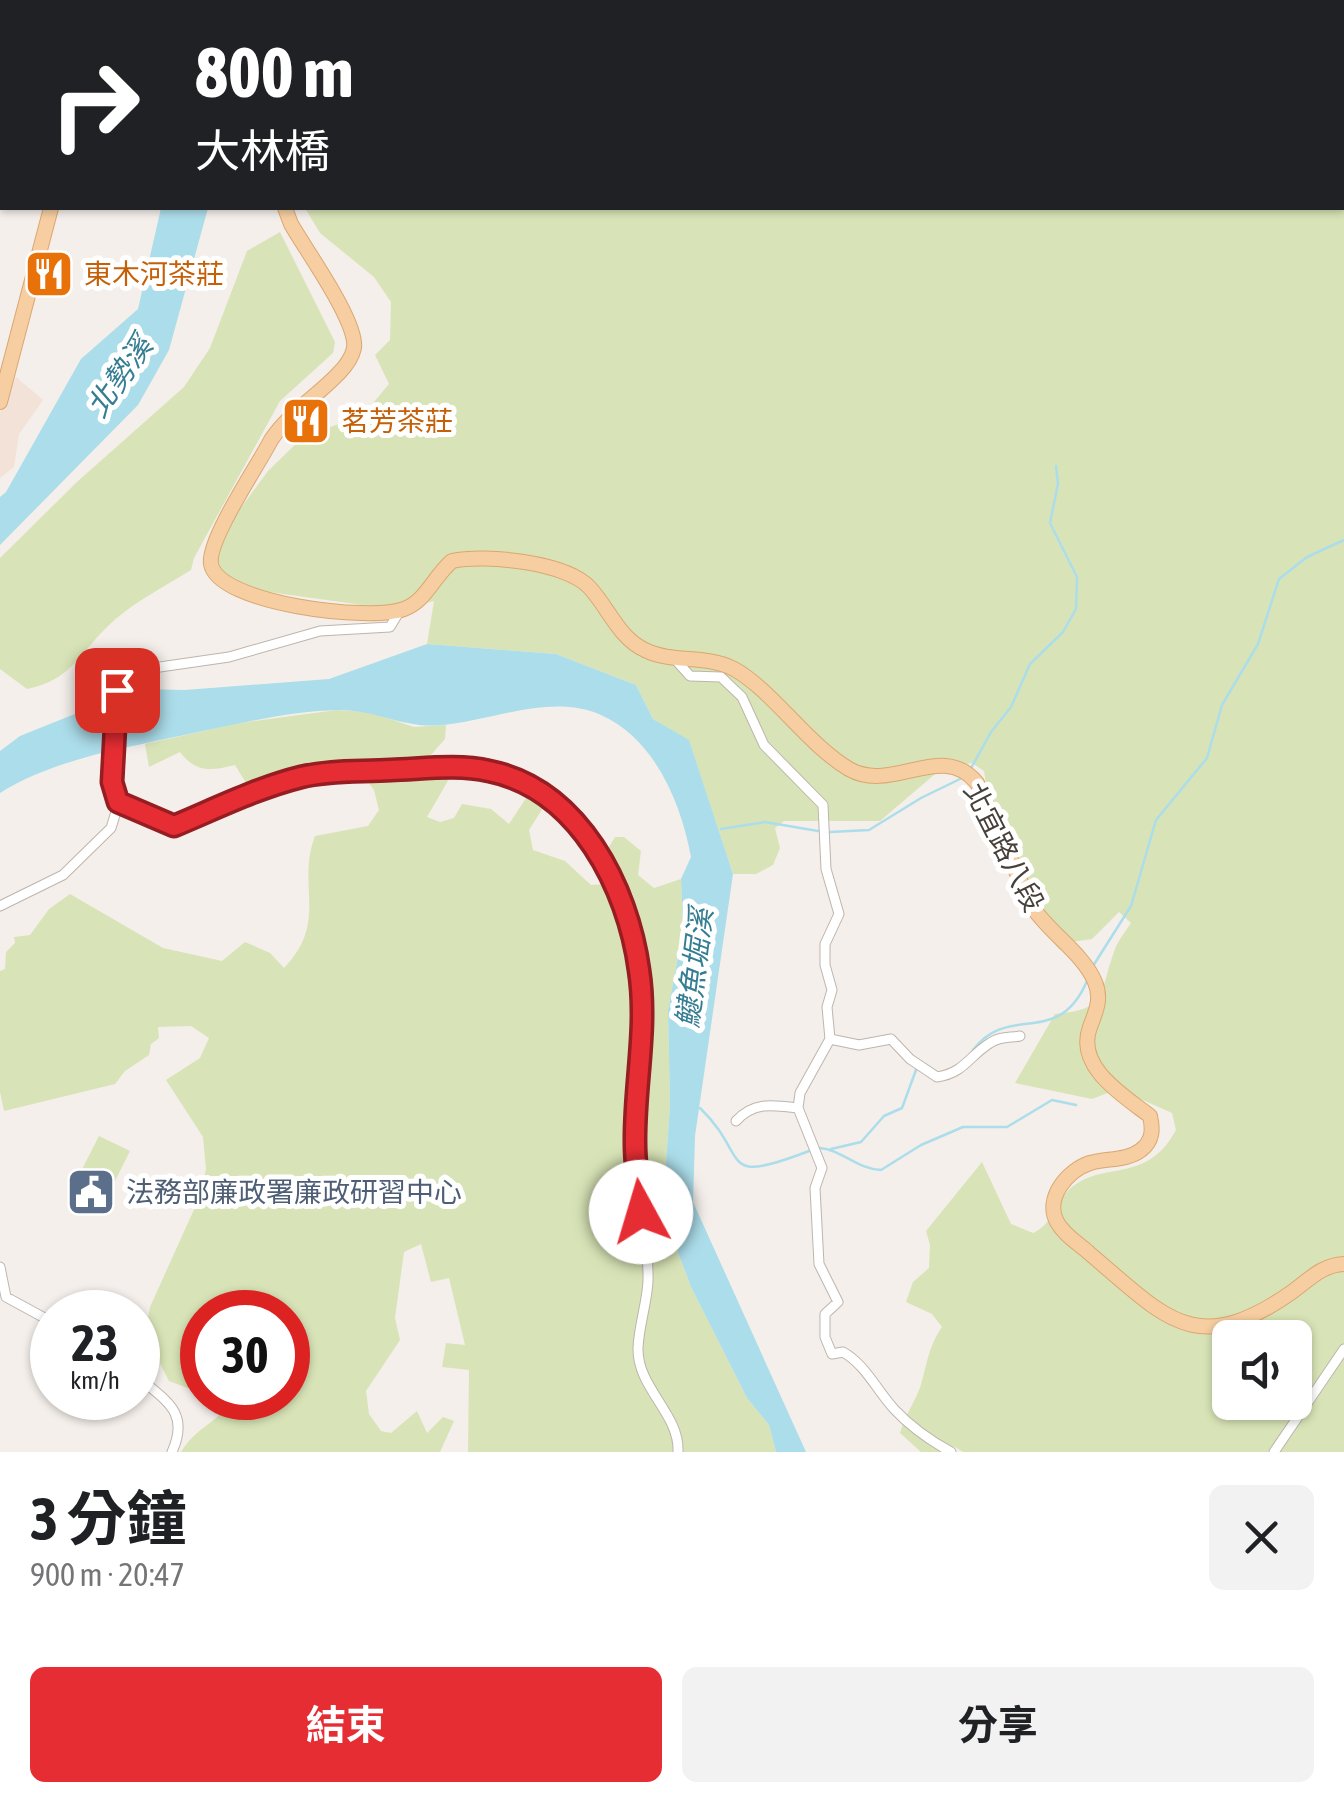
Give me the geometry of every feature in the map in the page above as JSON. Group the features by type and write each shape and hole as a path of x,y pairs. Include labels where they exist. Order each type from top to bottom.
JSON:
{"main road":[{"path":"0,402 49,210"},
{"path":"286,210 345,317 354,336 354,350 336,376 282,425 272,440 216,540 212,567 224,584 265,599 346,612 399,612"},
{"name":"北宜路八段","path":"399,612 420,600 452,561 479,557 578,577 628,639 645,650 674,658 717,662 735,670 849,769 887,776 951,764 977,783 1042,923 1094,979 1100,1000 1088,1032 1091,1059 1108,1083 1150,1116 1153,1134 1145,1148 1080,1167 1060,1186 1052,1204 1066,1234 1156,1311 1208,1327 1226,1327 1265,1310 1325,1266 1344,1264"}],"street":[{"path":"0,906 44,886 79,862 111,828 118,802 112,782 117,690 124,679 146,669 229,657 320,631 390,627 399,612"},
{"path":"674,658 690,676 721,677 742,697 764,745 823,804 826,869 839,914 826,944 825,965 832,990 827,1007 830,1040 800,1093 798,1108 822,1168 815,1188 818,1264 838,1302 823,1321 832,1354 843,1352 854,1358 892,1408 952,1452"},
{"path":"118,802 174,826 254,793 317,774 475,770 515,780 550,800 590,840 610,874 640,972 642,1009 635,1144 648,1280 638,1355 652,1394 674,1426 678,1452"},
{"path":"830,1040 859,1045 891,1039 910,1059 937,1077 956,1074 988,1044 1004,1036 1020,1036"},
{"path":"736,1121 744,1112 762,1104 798,1108"},
{"path":"0,1267 6,1297 30,1310"},
{"path":"1274,1452 1344,1350"},
{"path":"160,1397 175,1411 180,1434 172,1452"}],"shaded area":[{"path":"16,377 43,400 19,434 14,467 0,478 0,412"}],"green space":[{"path":"306,210 1344,210 1344,1452 963,1452 955,1447 942,1452 921,1452 900,1433 942,1327 932,1314 906,1302 913,1282 929,1268 926,1231 982,1162 1011,1224 1033,1233 1045,1225 1063,1196 1081,1181 1151,1159 1176,1130 1172,1113 1118,1089 1092,1099 1015,1083 1055,1014 1085,1008 1099,998 1115,948 1131,923 1119,912 1092,939 1071,942 1060,950 1027,891 1009,874 991,814 984,771 972,763 941,769 880,821 784,821 775,828 780,848 773,865 756,874 733,874 689,741 653,719 636,685 556,654 427,644 434,601 399,610 233,587 211,558 229,524 268,471 303,437 363,415 389,384 375,355 390,340 391,302 374,277 320,233"},
{"path":"280,232 335,342 333,353 280,401 191,570 115,619 63,673 27,689 0,669 0,558 78,481 184,387 210,348 247,251"},
{"path":"337,710 369,712 414,727 446,725 445,739 430,756 436,768 453,772 427,817 440,822 454,818 462,804 491,809 509,824 532,789 548,800 529,830 533,850 565,861 591,885 605,884 613,889 616,872 607,850 615,837 624,837 641,851 638,875 654,888 681,879 683,930 668,1010 670,1106 665,1175 671,1234 691,1287 747,1398 769,1425 776,1452 468,1452 469,1370 442,1367 446,1343 465,1345 449,1278 431,1282 421,1244 404,1252 395,1318 400,1340 366,1391 369,1414 381,1431 391,1433 417,1411 427,1433 443,1417 454,1421 440,1452 181,1452 214,1420 310,1420 310,1290 180,1290 180,1385 169,1381 160,1363 158,1290 201,1194 206,1169 203,1137 166,1080 200,1058 209,1038 191,1026 158,1027 159,1038 151,1044 149,1055 125,1071 115,1084 4,1111 0,1092 0,971 5,969 6,952 15,943 14,937 30,935 49,909 70,894 163,948 222,961 245,942 270,953 284,968 297,951 309,919 308,871 315,836 368,826 379,810 374,790 360,771 246,783 235,765 205,769 192,764 180,752 149,767 145,744 240,723"},
{"path":"99,1136 130,1151 101,1209 70,1193"}],"water":[{"name":"北勢溪","path":"161,210 207,210 169,350 138,405 0,545 0,497 81,359 138,309"},
{"name":"𩻸魚堀溪","path":"427,644 556,654 636,685 653,719 689,740 733,874 695,1136 693,1202 806,1452 776,1452 769,1425 747,1398 691,1287 671,1234 665,1175 670,1106 668,1010 683,930 681,879 691,857 680,815 662,775 651,756 620,726 601,715 563,707 429,726 353,711 302,713 92,756 44,771 0,793 0,751 20,736 137,689 185,690 329,679"}],"waterway":[{"path":"970,770 991,732 1011,707 1030,664 1063,632 1076,609 1077,577 1050,523 1058,484 1056,466"},
{"path":"1093,966 1131,906 1156,820 1207,758 1222,705 1258,644 1279,579 1307,557 1344,540"},
{"path":"830,832 869,830 960,779"},
{"path":"721,829 765,822 818,831"},
{"path":"973,1050 987,1036 1002,1029 1062,1014 1075,1002 1087,981"},
{"path":"831,1149 861,1142 884,1116 902,1108 916,1070"},
{"path":"820,1148 881,1170 921,1145 963,1127 1007,1127 1052,1100 1076,1105"},
{"path":"700,1108 739,1161 747,1166 760,1166 809,1151"}],"place":[{"name":"東木河茶莊","path":"49,274"},
{"name":"茗芳茶莊","path":"306,421"},
{"name":"法務部廉政署廉政研習中心","path":"91,1192"}],"route":[{"path":"117,690 112,782 118,802 174,826 254,793 317,774 446,768 490,771 550,800 603,856 634,944 642,1009 635,1144 641,1212"}]}
